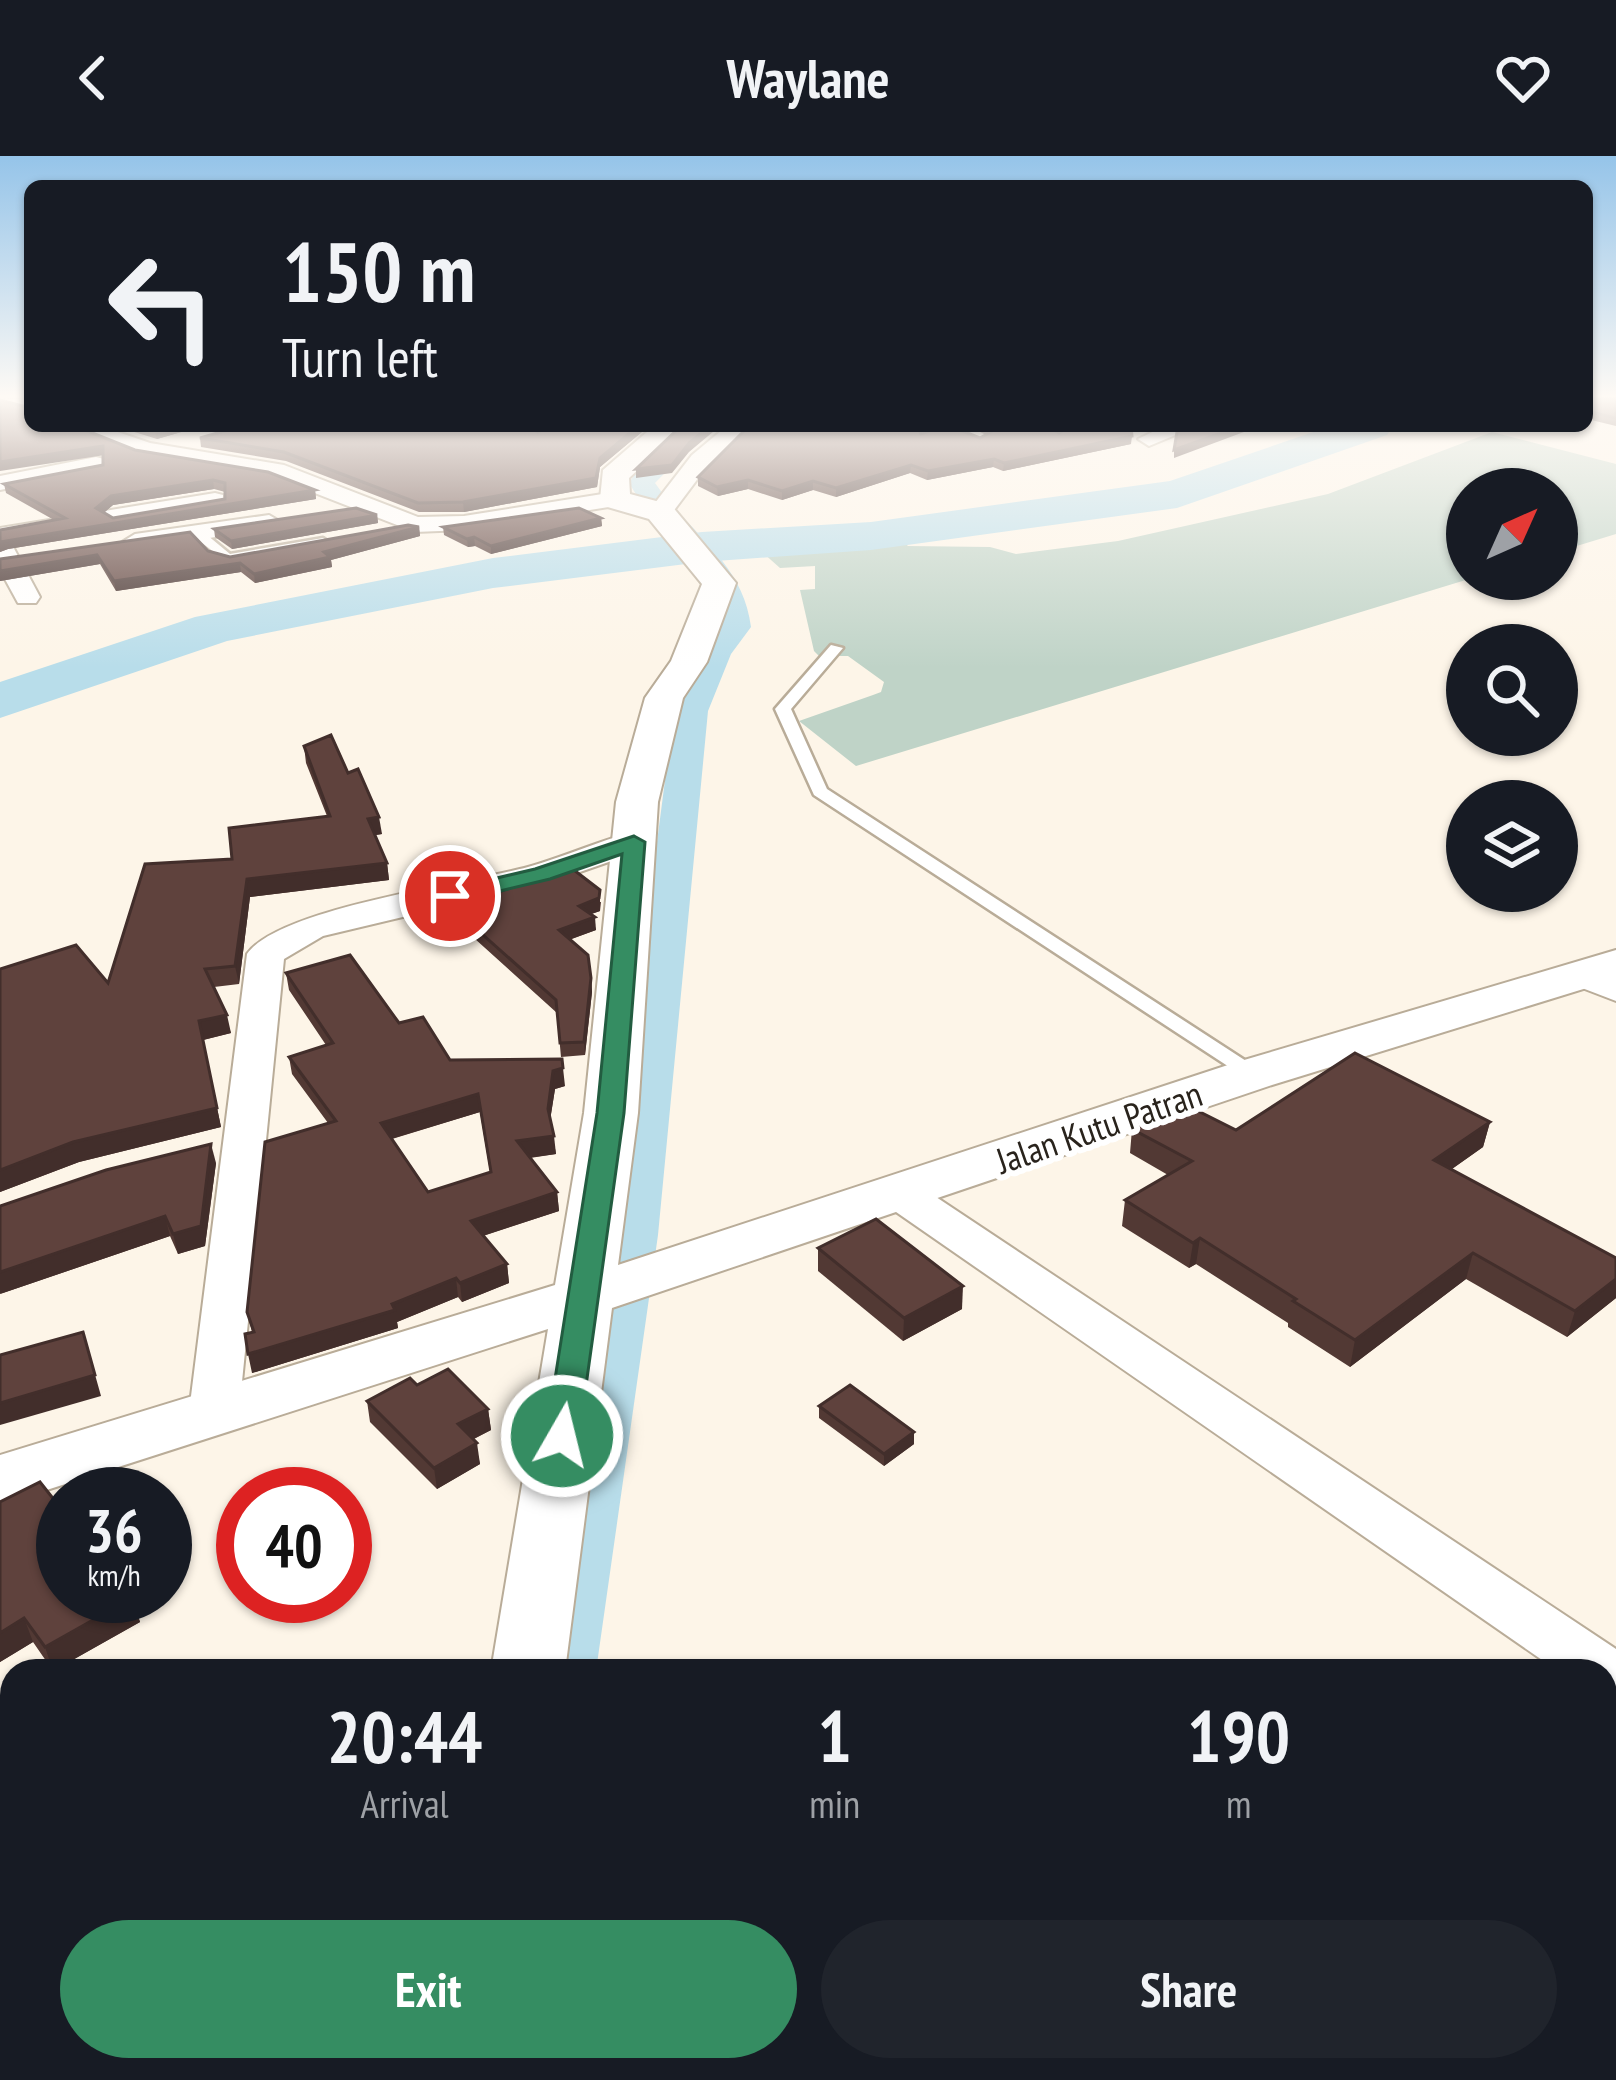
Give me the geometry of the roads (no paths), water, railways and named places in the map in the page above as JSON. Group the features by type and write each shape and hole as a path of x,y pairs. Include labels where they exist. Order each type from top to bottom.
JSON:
{"street":[{"path":"319,488 403,527 647,510 671,488"},
{"path":"529,1659 597,1292 637,802 664,698 689,662 718,583 625,488"},
{"path":"27,597 10,549 215,500"},
{"path":"103,547 358,504"},
{"path":"214,1412 222,1144 266,954 311,928 542,874 634,842"},
{"name":"Jalan Kutu Patran","path":"0,1480 902,1195 1253,1074 1605,976"},
{"path":"902,1195 1585,1659"}],"lane":[{"path":"196,533 218,554 231,558 344,539"},
{"path":"836,647 783,709 820,792 1253,1074"}],"waterway":[{"path":"565,1659 632,1235 691,711 715,652 735,627 733,604 719,572 671,523 645,488"},
{"path":"0,701 214,628 493,573 702,547 871,536 1195,488"}]}
